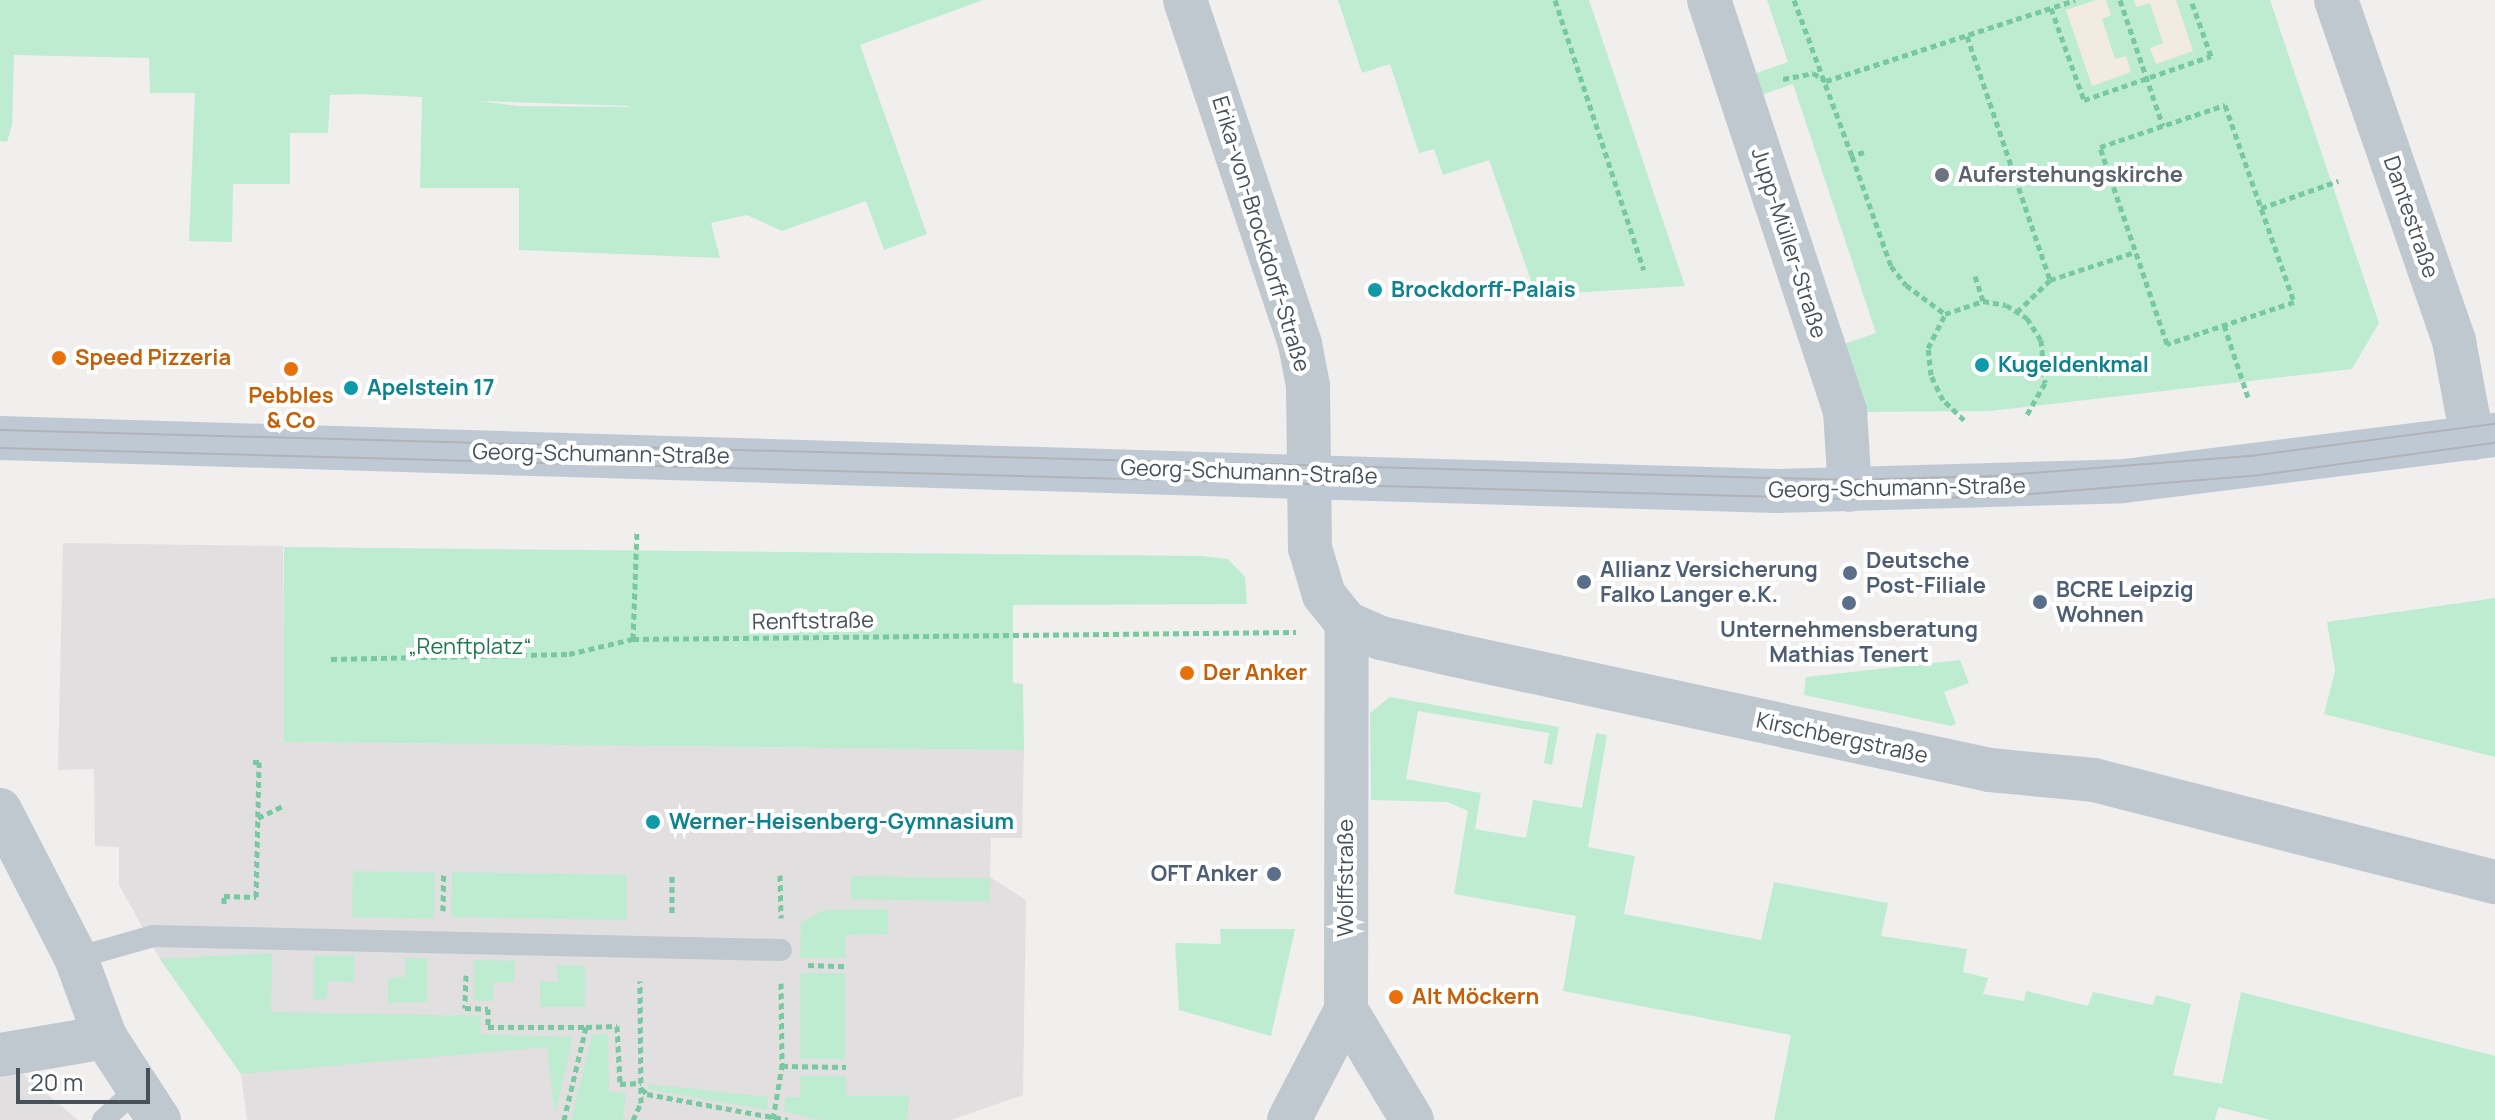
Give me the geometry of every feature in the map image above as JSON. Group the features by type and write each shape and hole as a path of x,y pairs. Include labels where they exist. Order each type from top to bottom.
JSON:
{"main road":[{"name":"Georg-Schumann-Straße","path":"0,438 1308,473 1704,489 1850,490 2124,481 2484,436"}],"street":[{"name":"Erika-von-Brockdorff-Straße","path":"1185,0 1300,344 1308,386 1308,473"},
{"name":"Jupp-Müller-Straße","path":"1709,0 1845,411 1850,490"},
{"name":"Dantestraße","path":"2336,0 2484,436"},
{"path":"1308,473 1314,573 1347,623"},
{"name":"Kirschbergstraße","path":"1347,623 1381,638 1455,655 1990,770 2094,780 2495,882"},
{"name":"Wolffstraße","path":"1289,1120 1346,1010 1347,623"},
{"path":"0,810 76,958 105,1037 148,1104"},
{"path":"1346,1010 1412,1120"},
{"path":"0,1055 105,1037"}],"lane":[{"path":"76,958 153,936 781,950"},
{"path":"103,1120 148,1104"}],"path":[{"path":"1555,0 1644,270"},
{"path":"1794,0 1891,266 1906,285 1945,314"},
{"path":"1779,80 1813,73 1826,81 2075,0"},
{"path":"2120,0 2163,126"},
{"path":"2051,8 2084,100 2211,56 2191,0"},
{"path":"1967,36 2050,280"},
{"path":"2225,105 2261,208 2294,302 2167,344 2100,147 2225,105"},
{"path":"1852,156 1864,152"},
{"path":"2261,208 2338,181"},
{"path":"2017,312 2050,280 2135,252"},
{"path":"1975,276 1983,301"},
{"path":"1964,420 1943,400 1931,375 1928,348 1945,314 1983,301 2017,312 2041,340 2047,361 2045,383 2025,418"},
{"path":"2224,325 2249,400"},
{"path":"633,639 637,532"},
{"name":"Renftstraße","path":"331,659 569,654 633,639 1296,632"},
{"path":"225,917 224,896 256,897 259,762 250,762"},
{"path":"258,818 283,806"},
{"path":"466,944 465,1008 488,1009 488,1027 617,1026 620,1084 641,1086 647,1094 788,1120"},
{"path":"633,1120 641,1086 640,948"},
{"path":"774,1118 782,1066 781,980"},
{"path":"564,1120 586,1027"},
{"path":"782,1066 846,1067"}],"shaded area":[{"path":"63,543 283,546 285,742 1024,750 1022,838 991,838 990,877 1026,900 1023,1095 951,1120 247,1120 241,1074 160,959 119,885 119,847 95,846 94,769 58,770"},
{"path":"23,1074 78,1120 0,1120 0,1078"}],"green space":[{"path":"0,0 983,0 860,45 927,234 884,250 866,201 782,231 747,215 711,223 720,258 519,250 519,188 420,188 422,97 359,94 330,95 328,133 290,133 290,184 233,184 232,242 189,241 195,93 150,93 149,58 14,55 12,125 7,142 0,141","holes":["479,101 629,106 518,106"]},
{"path":"1338,0 1589,0 1685,286 1536,295 1489,160 1443,175 1434,149 1419,153 1390,64 1362,73"},
{"path":"1767,0 2270,0 2379,323 2352,369 1990,411 1860,412 1838,346 1876,333 1793,84 1758,96 1751,75 1788,62"},
{"name":"„Renftplatz“","path":"284,547 1202,556 1228,559 1245,577 1247,604 1013,605 1013,683 1023,684 1024,750 284,742"},
{"path":"2495,598 2495,757 2324,714 2335,671 2327,622"},
{"path":"1960,660 1969,683 1944,692 1956,724 1951,726 1804,695 1806,677"},
{"path":"1390,697 1559,727 1552,765 1544,763 1549,733 1418,711 1406,779 1481,793 1475,829 1526,838 1533,800 1582,808 1596,733 1607,735 1588,847 1635,856 1624,914 1761,940 1774,882 1888,903 1881,936 1967,949 1963,972 1988,978 1983,994 2024,1001 2026,991 2088,1006 2093,992 2153,1005 2156,995 2191,1004 2173,1075 2222,1084 2241,992 2495,1056 2495,1120 2270,1120 2218,1107 2215,1120 1774,1120 1791,1035 1563,991 1576,916 1454,894 1468,811 1448,802 1371,800 1370,713"},
{"path":"353,871 435,872 434,918 352,917"},
{"path":"452,872 627,875 626,920 451,917"},
{"path":"851,876 990,878 990,901 851,899"},
{"path":"888,909 888,934 846,935 845,958 800,958 801,923 824,910"},
{"path":"1220,929 1295,929 1271,1036 1179,1010 1175,943 1221,944"},
{"path":"272,953 271,1012 481,1016 480,1034 573,1037 555,1115 547,1047 241,1074 160,959"},
{"path":"354,955 354,982 328,981 327,999 314,1000 314,956"},
{"path":"405,958 427,958 427,1002 388,1003 388,978 405,977"},
{"path":"474,960 515,961 514,982 494,982 493,1001 474,1001"},
{"path":"557,965 585,966 585,1007 540,1007 540,981 558,982"},
{"path":"800,973 845,973 845,1059 800,1059"},
{"path":"608,1034 609,1092 626,1093 623,1120 571,1120 592,1035"},
{"path":"800,1076 846,1076 846,1096 909,1096 907,1120 822,1120 784,1112 785,1097 800,1097"},
{"path":"648,1084 768,1097 767,1110 648,1089"}],"sand":[{"path":"2096,0 2106,0 2111,15 2102,19 2115,59 2126,56 2131,72 2092,86 2066,10"},
{"path":"2134,0 2176,0 2193,51 2156,64 2150,48 2163,43 2150,3 2136,7"}],"tram line":[{"path":"0,430 1849,480 1993,476 2258,455 2495,424"},
{"path":"0,448 1850,499 1994,497 2260,475 2495,443"}],"place":[{"name":"Auferstehungskirche","path":"1942,175"},
{"name":"Brockdorff-Palais","path":"1375,290"},
{"name":"Speed Pizzeria","path":"59,358"},
{"name":"Kugeldenkmal","path":"1982,365"},
{"name":"Pebbles & Co","path":"291,369"},
{"name":"Apelstein 17","path":"351,388"},
{"name":"Deutsche Post-Filiale","path":"1850,573"},
{"name":"Allianz Versicherung Falko Langer e.K.","path":"1584,582"},
{"name":"BCRE Leipzig Wohnen","path":"2040,602"},
{"name":"Unternehmensberatung Mathias Tenert","path":"1849,603"},
{"name":"Der Anker","path":"1187,673"},
{"name":"Werner-Heisenberg-Gymnasium","path":"653,822"},
{"name":"OFT Anker","path":"1274,874"},
{"name":"Alt Möckern","path":"1396,997"}]}
